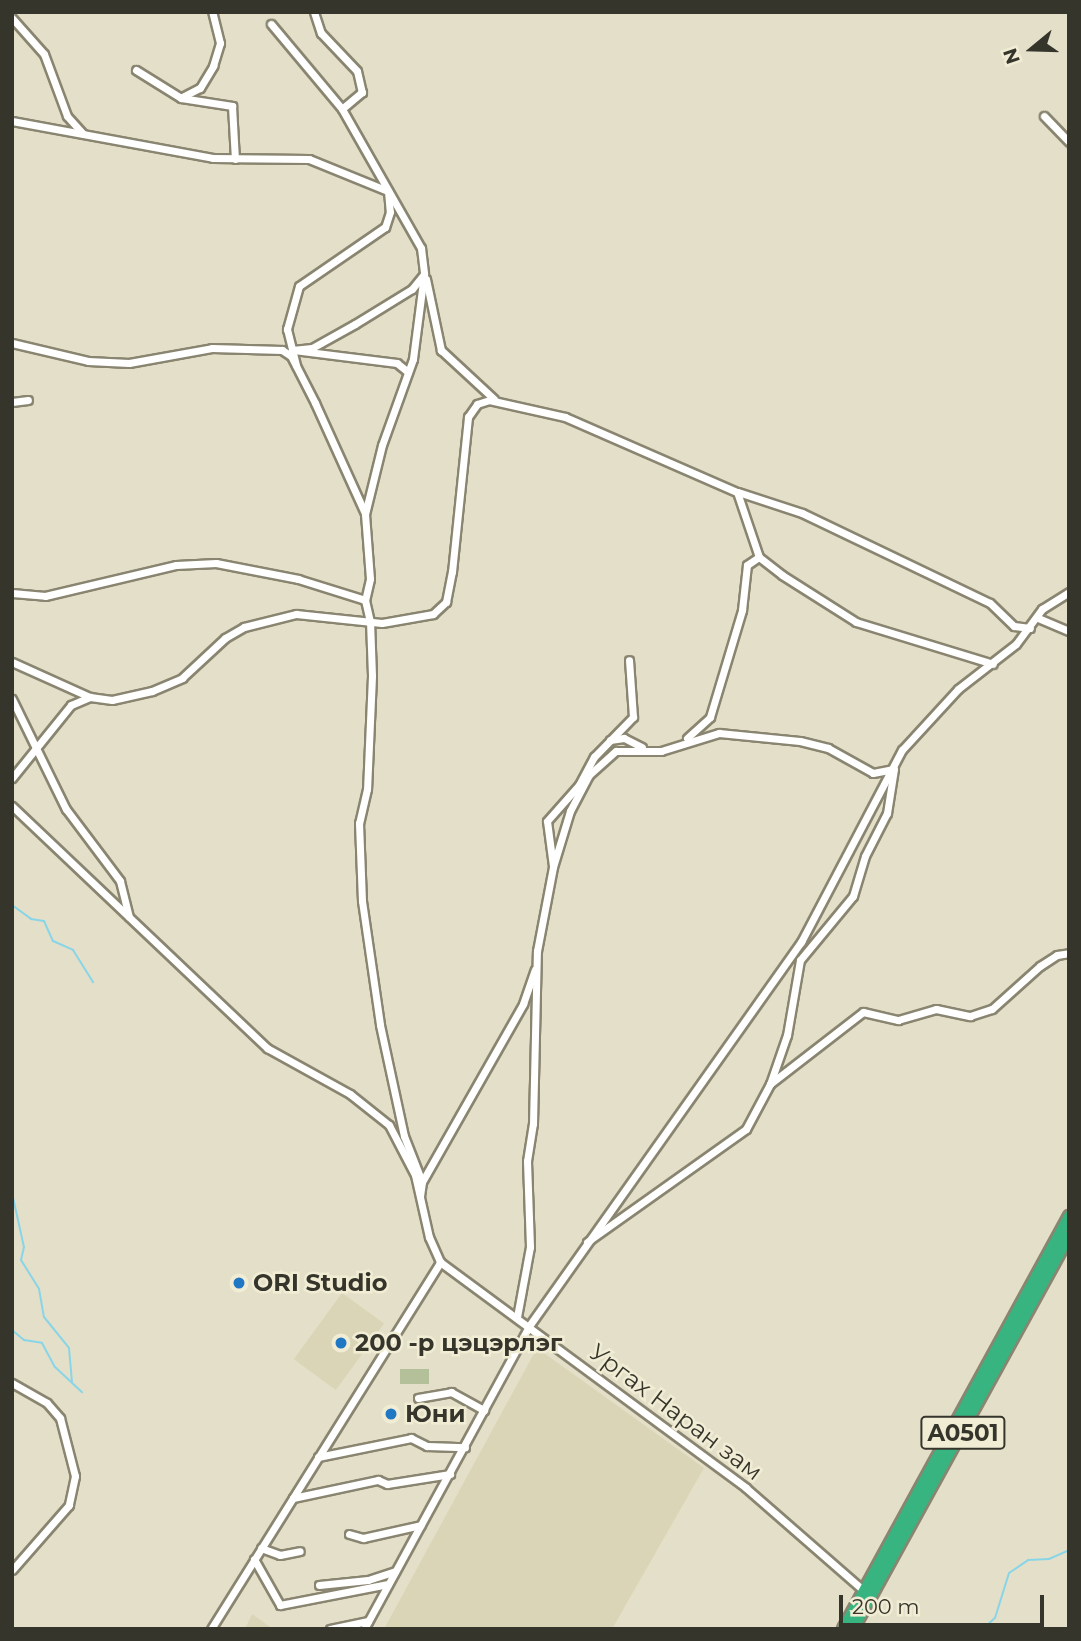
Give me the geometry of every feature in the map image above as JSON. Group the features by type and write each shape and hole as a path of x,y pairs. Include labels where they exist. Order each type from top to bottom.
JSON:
{"highway":[{"name":"A0501","path":"843,1629 1069,1216"},
{"name":"A0501","path":"853,1629 1069,1236"}],"street":[{"path":"181,98 200,88 213,66 220,43 212,12"},
{"path":"314,12 321,33 357,71 362,92 342,109"},
{"path":"12,18 44,54 67,116 85,135"},
{"path":"271,24 342,109 421,248 441,350 498,401"},
{"path":"136,70 181,98 232,106 234,159"},
{"path":"1044,116 1069,142"},
{"path":"12,121 234,159 309,159 388,191"},
{"path":"365,514 296,366 287,329 299,286 385,226 390,212 388,191"},
{"path":"292,350 312,348 355,324 412,289 425,274"},
{"path":"422,1182 404,1136 382,1036 362,901 359,823 367,789 370,621 365,600 370,579 365,514 382,445 408,372 425,274"},
{"path":"12,343 88,361 129,363 212,348 282,350 296,366"},
{"path":"292,350 397,363 408,372"},
{"path":"12,402 28,400"},
{"path":"12,662 90,697 111,700 172,682 198,667 225,638 265,620 296,614 370,621 409,621 433,614 446,601 468,417 477,404 498,401 565,417 737,492 802,513 990,603 1014,626 1030,628"},
{"path":"737,492 759,557 856,622 993,664"},
{"path":"684,741 710,717 742,610 747,565 759,557"},
{"path":"12,593 45,596 176,565 216,564 285,576 365,600"},
{"path":"330,1629 366,1625 529,1326 585,1243 801,942 902,750 935,712 993,664 1030,628 1042,608 1069,592"},
{"path":"1038,618 1069,631"},
{"path":"553,867 547,821 609,740 633,717 629,660"},
{"path":"12,778 71,705 90,697"},
{"path":"12,699 66,809 120,881 129,917"},
{"path":"589,775 616,751 661,751 684,741 719,733 800,741 828,748 873,773 894,769"},
{"path":"609,740 624,738 645,749"},
{"path":"517,1317 530,1247 527,1161 533,1124 537,963 553,867 570,811 609,740"},
{"path":"585,1243 746,1129 770,1084 787,1035 800,960 853,896 865,856 887,813 894,769"},
{"path":"12,806 267,1048 350,1094 389,1125 404,1149 420,1196 429,1237 440,1262 211,1629"},
{"path":"770,1084 863,1012 898,1020 936,1009 970,1016 981,1013 992,1009 1049,960 1069,953"},
{"path":"420,1196 422,1182 523,1004 537,963"},
{"name":"Ургах Наран зам","path":"440,1262 746,1489 863,1590"},
{"path":"12,1383 47,1404 60,1418 75,1476 69,1505 12,1570"},
{"path":"418,1398 451,1392 484,1410"},
{"path":"318,1457 411,1438 427,1446 465,1447"},
{"path":"293,1498 378,1480 387,1484 450,1474"},
{"path":"349,1534 363,1538 422,1525"},
{"path":"261,1548 280,1555 300,1551"},
{"path":"254,1559 280,1605 388,1584"},
{"path":"319,1585 368,1580 396,1571"}],"shaded area":[{"name":"200 -р цэцэрлэг","path":"342,1293 384,1324 336,1390 294,1359"},
{"path":"537,1348 704,1468 612,1629 384,1629"},
{"path":"252,1614 273,1629 245,1629"}],"green space":[{"path":"400,1369 429,1369 429,1384 400,1384"}],"waterway":[{"path":"12,905 31,919 44,921 53,941 73,950 93,982"},
{"path":"12,1193 24,1247 21,1260 39,1289 44,1317 69,1348 72,1382"},
{"path":"12,1330 24,1340 42,1343 55,1367 82,1392"},
{"path":"983,1629 995,1618 1009,1573 1028,1560 1049,1559 1069,1550"}],"place":[{"name":"ORI Studio","path":"239,1283"},
{"name":"200 -р цэцэрлэг","path":"341,1343"},
{"name":"Юни","path":"391,1414"}]}
